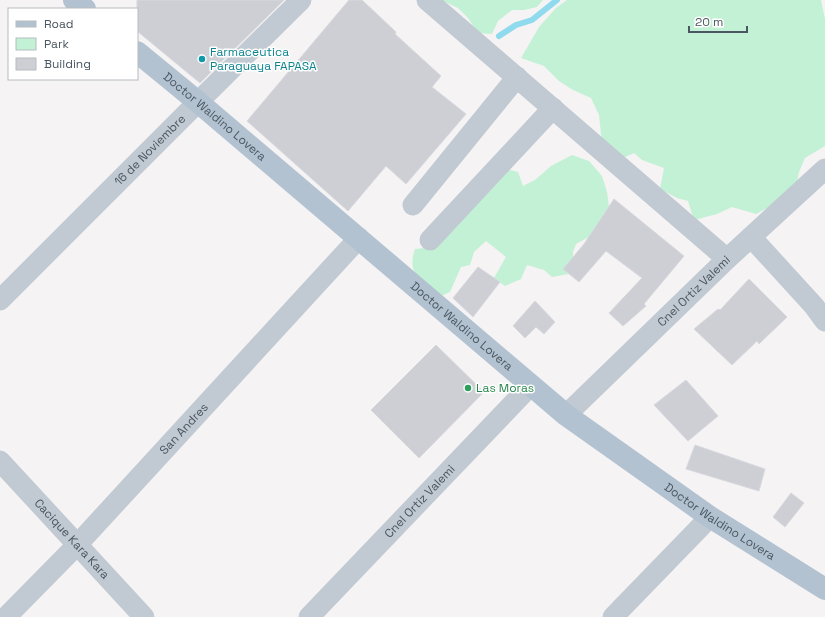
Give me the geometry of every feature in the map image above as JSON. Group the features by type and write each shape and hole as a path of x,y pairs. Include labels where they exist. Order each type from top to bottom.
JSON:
{"main road":[{"path":"74,0 84,8"},
{"name":"Doctor Waldino Lovera","path":"138,53 359,238 566,415 710,517 825,589"}],"street":[{"name":"16 de Noviembre","path":"0,300 301,0"},
{"path":"427,0 727,259"},
{"path":"413,205 517,77"},
{"path":"430,240 553,108"},
{"name":"Cnel Ortiz Valemi","path":"566,415 727,259 825,169"},
{"path":"751,237 821,311"},
{"name":"San Andres","path":"6,617 77,545 359,238"},
{"name":"Cnel Ortiz Valemi","path":"309,617 530,385"},
{"name":"Cacique Kara Kara","path":"0,461 144,617"},
{"path":"613,617 710,517"}],"green space":[{"path":"441,0 543,0 537,7 524,10 512,10 498,21 492,34 478,33 468,18 458,8"},
{"path":"567,0 821,0 825,19 825,146 805,158 799,172 794,198 778,202 756,214 732,207 717,214 694,220 688,201 677,198 660,189 664,168 642,160 634,153 623,158 602,143 599,115 591,98 573,90 559,81 544,66 521,58 539,27 556,8"},
{"path":"572,155 589,161 602,176 607,192 609,207 589,237 576,244 573,252 573,268 569,274 552,277 544,270 527,265 521,279 505,286 494,278 506,257 486,241 474,252 470,265 461,267 450,292 439,297 417,277 413,265 415,249 435,247 502,168 518,172 523,186 535,180 551,166"}],"building":[{"name":"Farmaceutica Paraguaya FAPASA","path":"137,0 284,0 200,83 138,32"},
{"path":"349,0 362,0 396,32 395,34 441,76 432,87 466,114 406,184 386,166 348,211 247,121"},
{"path":"614,199 684,256 644,304 646,306 623,326 609,313 642,278 606,251 579,282 563,269 584,244"},
{"path":"478,267 500,282 473,317 453,298"},
{"path":"749,279 787,317 759,344 757,341 732,365 694,329 718,309 720,310"},
{"path":"535,301 555,322 544,334 536,327 525,338 513,326"},
{"path":"436,345 484,392 419,458 371,410"},
{"path":"686,380 718,416 688,441 654,405"},
{"path":"695,445 765,469 759,491 686,469"},
{"path":"791,493 804,503 785,527 773,517"}],"waterway":[{"path":"499,36 516,25 532,20 557,0"}],"place":[{"name":"Farmaceutica Paraguaya FAPASA","path":"202,59"},
{"name":"Las Moras","path":"468,388"}]}
